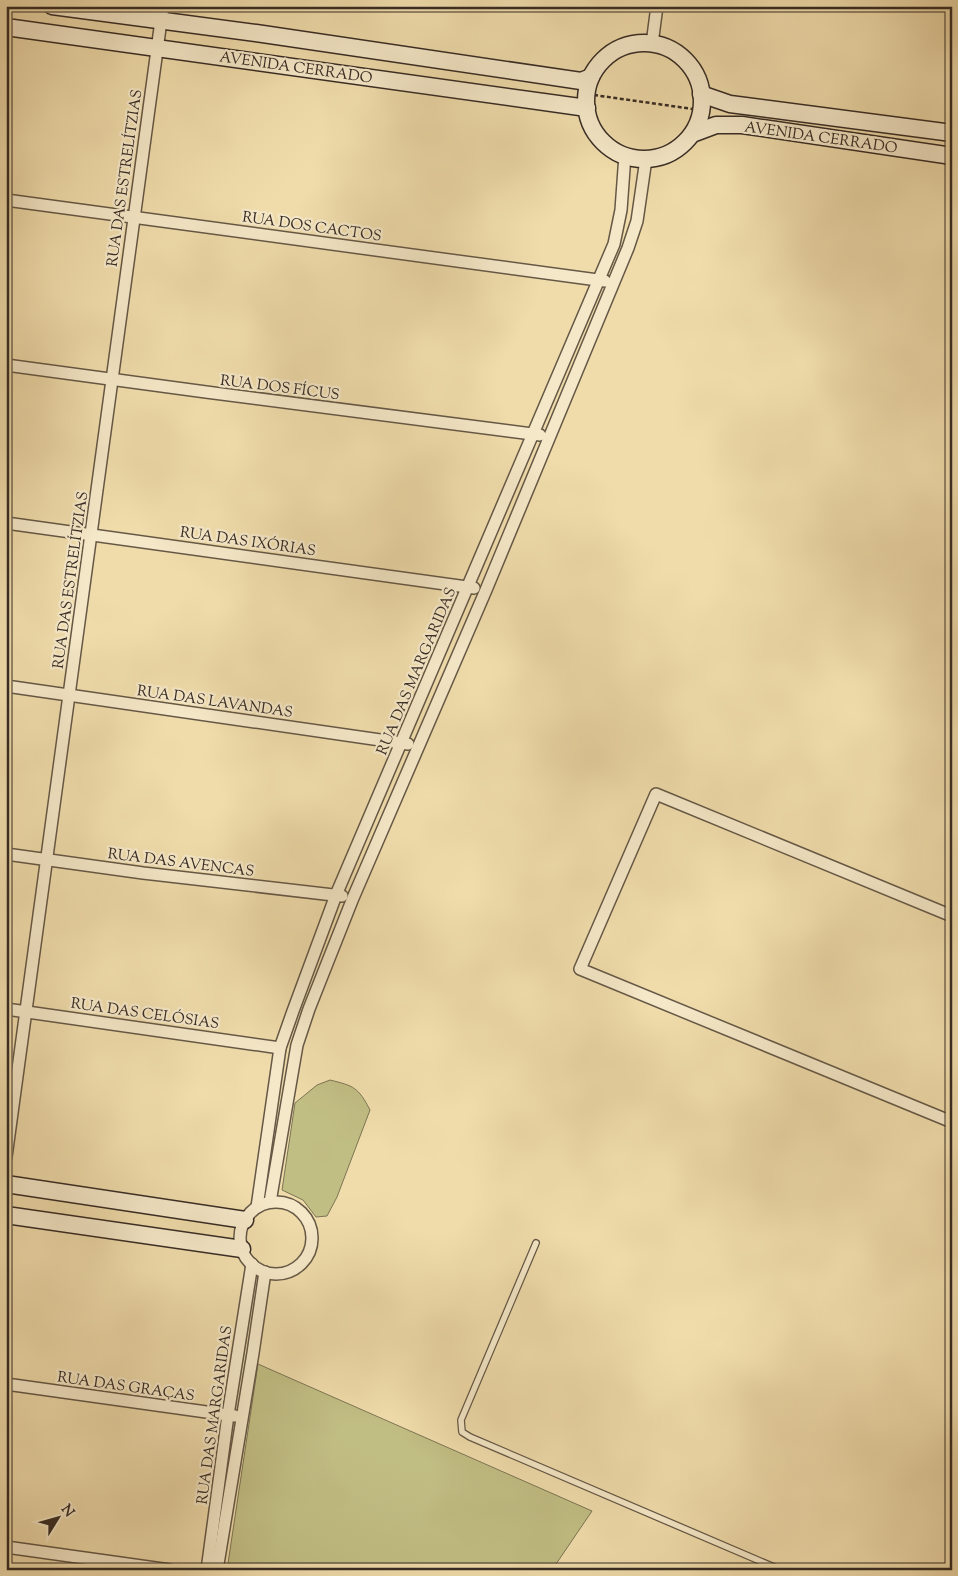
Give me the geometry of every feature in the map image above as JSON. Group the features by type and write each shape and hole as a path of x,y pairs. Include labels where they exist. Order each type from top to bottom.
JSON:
{"street":[{"name":"AVENIDA CERRADO","path":"52,6 162,14 582,81 591,77"},
{"path":"652,44 657,6"},
{"name":"RUA DAS ESTRELÍTZIAS","path":"6,1157 162,14"},
{"name":"AVENIDA CERRADO","path":"6,27 586,108"},
{"path":"631,44 652,44 668,48 681,57 695,73 701,94 700,115 692,134 680,146 667,154 646,159 615,151 599,137 586,108 591,77 604,59 621,47 631,44"},
{"name":"AVENIDA CERRADO","path":"701,94 730,104 952,133"},
{"name":"AVENIDA CERRADO","path":"692,134 716,125 742,125 952,156"},
{"name":"RUA DAS MARGARIDAS","path":"257,1207 280,1048 336,895 614,244 621,210 625,155"},
{"path":"270,1202 297,1045 309,1009 353,898 486,590 614,282 637,221 646,159"},
{"name":"RUA DOS CACTOS","path":"6,200 614,282"},
{"name":"RUA DOS FÍCUS","path":"6,364 549,437"},
{"name":"RUA DAS IXÓRIAS","path":"6,524 486,590"},
{"name":"RUA DAS LAVANDAS","path":"6,686 419,746"},
{"path":"952,916 656,794 580,969 952,1122"},
{"name":"RUA DAS AVENCAS","path":"6,854 143,873 353,898"},
{"name":"RUA DAS CELÓSIAS","path":"6,1009 280,1048"},
{"path":"6,1184 245,1220"},
{"path":"270,1202 291,1205 300,1211 307,1220 311,1240 309,1251 304,1260 286,1272 276,1274 265,1272 252,1264 242,1248 240,1234 245,1220 257,1207 270,1202"},
{"path":"6,1215 242,1248"},
{"name":"RUA DAS MARGARIDAS","path":"207,1570 228,1415 252,1264"},
{"name":"RUA DAS MARGARIDAS","path":"217,1570 265,1272"},
{"name":"RUA DAS GRAÇAS","path":"6,1384 242,1417"},
{"path":"6,1547 170,1570"}],"lane":[{"path":"536,1243 461,1420 462,1432 781,1570"}],"shaded area":[{"path":"330,1080 350,1086 358,1092 370,1110 337,1197 327,1216 316,1217 303,1200 282,1190 295,1103 317,1085"},
{"path":"258,1364 592,1511 552,1570 227,1570"}]}
